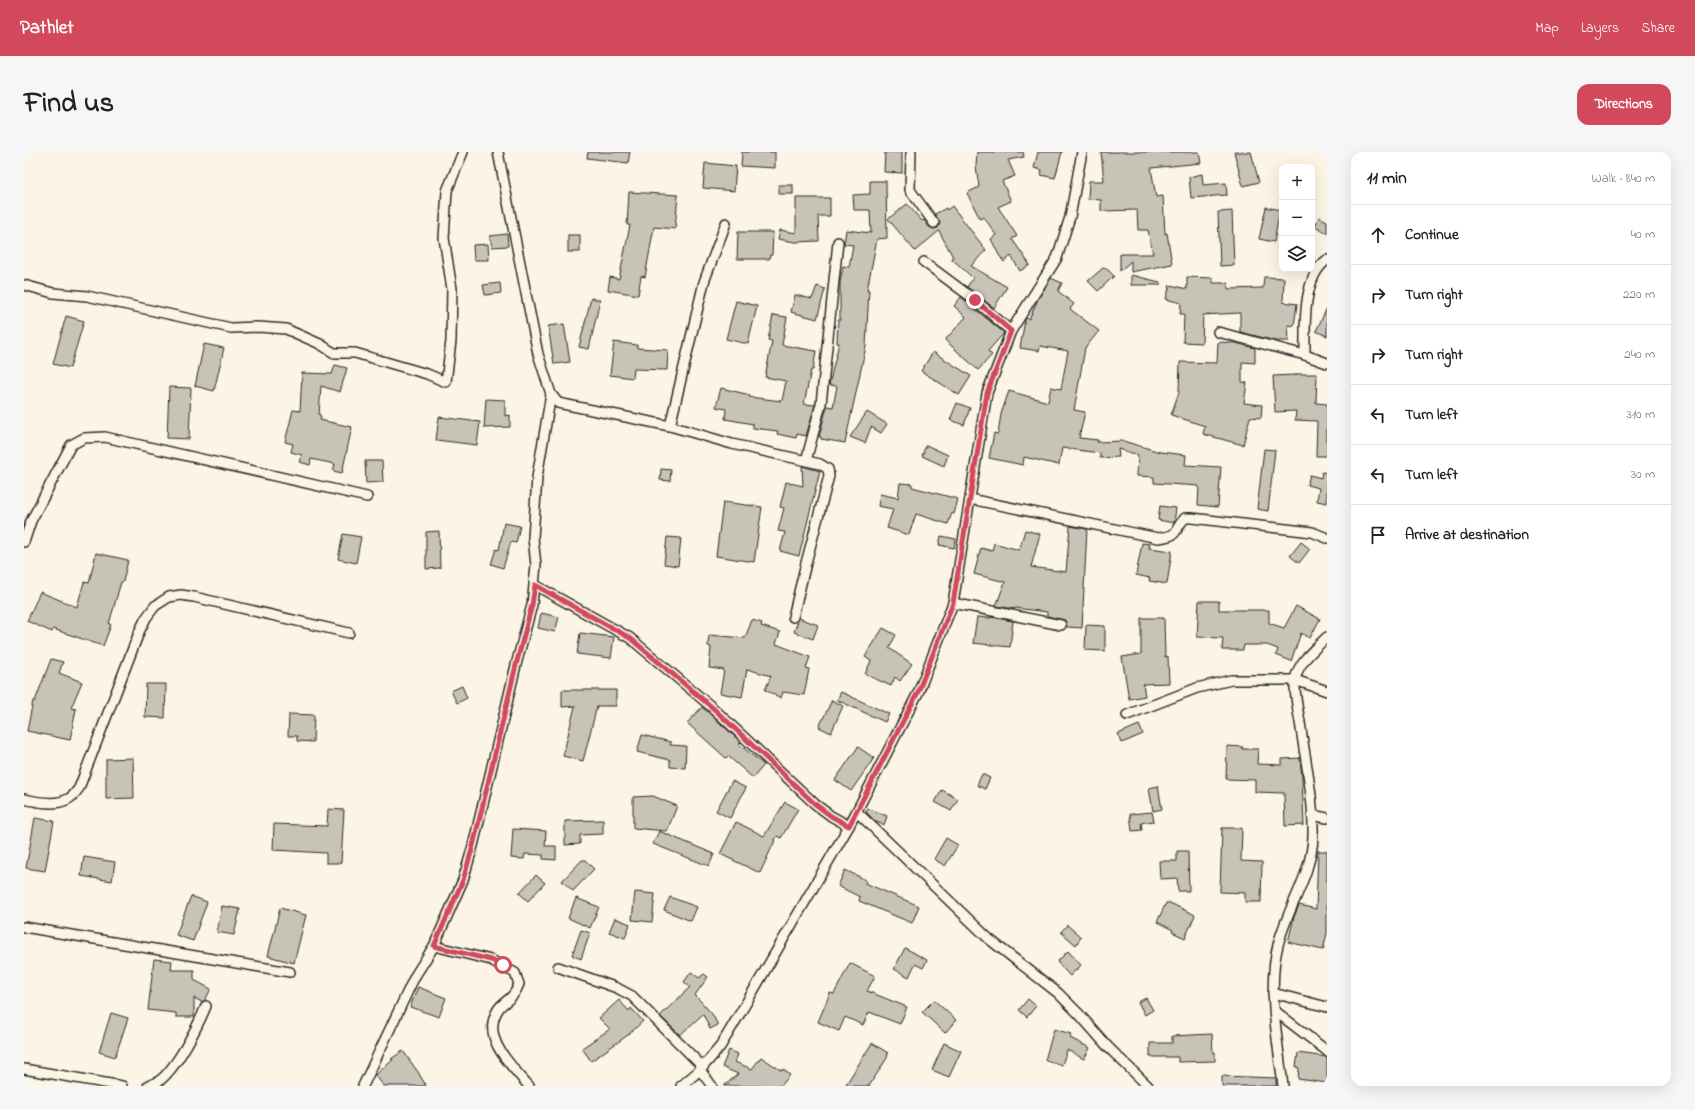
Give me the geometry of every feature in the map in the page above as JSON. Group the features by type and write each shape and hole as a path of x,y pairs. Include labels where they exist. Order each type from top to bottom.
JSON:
{"street":[{"path":"24,285 53,292 86,296 231,328 258,327 286,329 320,344 334,353 355,353 427,374 446,382 451,341 452,289 444,238 447,191 463,152"},
{"path":"498,152 538,354 551,394 558,403 670,426 732,444 820,464 828,469 830,476 793,617"},
{"path":"910,152 910,190 934,223"},
{"path":"681,1086 702,1068 720,1047 857,812 918,692 953,603 987,393 1011,331 1057,258 1070,217 1082,152"},
{"path":"670,426 704,282 726,223"},
{"path":"806,461 821,404 838,242"},
{"path":"1305,354 1305,313 1312,282 1320,265 1327,260"},
{"path":"924,262 975,300 1011,331"},
{"path":"1218,332 1305,354 1327,363"},
{"path":"363,1086 416,976 434,946 463,880 473,846 516,665 532,605 536,565 533,538 537,477 551,394"},
{"path":"24,541 31,521 71,445 84,438 105,437 367,497"},
{"path":"970,499 1158,538 1175,534 1184,518 1312,532 1327,538"},
{"path":"535,585 630,638 714,709 815,804 831,816 849,826"},
{"path":"24,799 63,802 70,798 79,788 140,630 155,606 169,597 194,597 349,633"},
{"path":"953,603 1061,625"},
{"path":"1283,1086 1274,993 1277,946 1283,926 1304,880 1313,837 1312,815 1295,680 1303,662 1327,637"},
{"path":"1127,715 1197,688 1231,680 1295,680 1327,691"},
{"path":"857,812 989,938 1058,993 1108,1047 1148,1086"},
{"path":"1312,815 1327,818"},
{"path":"24,927 290,972"},
{"path":"434,946 491,960 515,973 519,984 514,995 499,1008 492,1024 494,1038 500,1053 529,1086"},
{"path":"558,967 618,988 632,996 702,1068 712,1086"},
{"path":"1274,993 1327,1007"},
{"path":"148,1086 159,1081 168,1072 195,1030 206,1006"},
{"path":"1275,1011 1327,1051"},
{"path":"24,1069 122,1086"}],"building":[{"path":"588,152 630,152 628,163 587,158"},
{"path":"742,152 775,152 775,168 741,166"},
{"path":"885,152 902,152 902,173 884,172"},
{"path":"977,152 1023,152 1024,157 1008,160 1015,176 1002,181 1011,201 998,207 1017,236 1012,239 1030,265 1020,271 1011,256 1004,262 999,255 991,239 996,235 984,217 980,219 967,193 979,187 976,166"},
{"path":"1038,152 1062,152 1055,178 1041,175 1042,170 1034,168"},
{"path":"1101,152 1199,152 1201,163 1151,168 1156,197 1163,196 1165,234 1167,233 1172,264 1131,272 1131,261 1120,271 1120,254 1153,254 1148,230 1138,230 1137,210 1101,211 1101,200 1088,199 1089,181 1104,181"},
{"path":"1234,152 1251,152 1259,182 1243,186"},
{"path":"705,163 736,166 734,191 703,188"},
{"path":"1202,174 1203,185 1226,183 1227,195 1191,198 1189,177"},
{"path":"870,181 886,181 887,238 877,239 867,290 869,290 866,346 845,443 821,439 821,437 819,437 827,406 833,407 837,386 829,385 839,343 837,343 838,320 840,320 840,282 843,266 849,267 853,245 844,244 846,230 871,233 870,210 854,210 853,195 870,194"},
{"path":"779,185 793,185 793,194 779,194"},
{"path":"629,192 678,195 675,229 654,227 645,277 641,276 638,295 608,290 610,277 619,279 630,225 627,225"},
{"path":"796,198 830,198 830,216 818,216 819,241 795,242 778,239 780,230 796,233"},
{"path":"907,204 922,221 924,220 929,227 934,229 938,228 940,223 935,214 946,208 947,210 952,206 986,250 971,266 1007,287 994,308 967,287 973,278 952,259 953,257 939,231 915,251 888,219"},
{"path":"1266,207 1279,210 1274,242 1259,239"},
{"path":"1232,211 1234,265 1220,266 1218,212"},
{"path":"1319,217 1327,221 1327,233 1315,226"},
{"path":"738,232 773,232 772,255 770,255 769,259 737,259"},
{"path":"507,234 508,246 492,247 490,236"},
{"path":"568,235 580,235 580,252 568,252"},
{"path":"488,244 489,260 474,260 473,245"},
{"path":"1103,268 1107,269 1114,276 1098,291 1088,281"},
{"path":"1131,275 1160,282 1160,285 1131,285"},
{"path":"1187,277 1213,278 1213,283 1228,283 1228,289 1263,288 1264,277 1284,278 1283,302 1297,304 1294,326 1288,325 1289,341 1276,341 1240,332 1240,313 1203,315 1202,343 1183,342 1184,314 1180,314 1181,303 1166,299 1170,285 1187,289"},
{"path":"1051,278 1062,283 1058,291 1074,304 1070,309 1099,331 1085,348 1074,410 1085,412 1079,438 1098,440 1097,442 1123,441 1160,452 1186,455 1185,465 1221,467 1218,507 1198,505 1199,486 1154,483 1154,477 1137,476 1138,455 1118,449 1119,457 1100,458 1100,453 1062,448 1059,465 1024,457 1023,465 989,458 994,433 998,434 1001,414 1009,391 1048,402 1051,387 1061,389 1068,351 1040,346 1039,351 1020,348 1025,320 1026,318 1029,319 1038,299"},
{"path":"500,283 501,293 485,295 483,285"},
{"path":"817,286 825,289 817,319 791,312 795,295 812,299"},
{"path":"961,297 1004,333 988,351 992,355 978,370 945,340 966,317 954,306"},
{"path":"591,298 600,300 589,349 579,347"},
{"path":"736,301 757,306 748,344 726,339"},
{"path":"1327,308 1327,336 1316,331"},
{"path":"773,315 787,317 782,345 816,351 813,370 811,370 804,404 815,405 806,436 797,434 796,438 777,434 778,431 753,428 753,424 725,419 726,409 716,407 721,388 750,395 749,397 782,401 786,381 765,377 772,341 768,340"},
{"path":"66,316 84,321 70,368 53,364"},
{"path":"564,324 570,362 554,364 548,326"},
{"path":"614,342 637,345 637,348 668,350 667,370 634,369 633,378 610,375"},
{"path":"1218,342 1236,343 1255,348 1255,363 1242,362 1242,382 1247,383 1244,403 1262,405 1261,418 1250,417 1243,445 1203,434 1205,426 1171,415 1179,392 1180,362 1217,363"},
{"path":"204,344 224,348 214,391 195,386"},
{"path":"933,352 971,376 959,395 921,371"},
{"path":"335,365 347,368 340,392 321,386 319,415 321,416 320,420 352,427 342,473 333,471 335,464 311,459 310,465 300,462 302,455 291,452 293,444 285,442 293,410 300,411 302,373 332,374"},
{"path":"1317,374 1316,403 1327,404 1327,456 1316,456 1317,421 1295,420 1296,411 1275,412 1273,376"},
{"path":"169,387 191,388 189,439 167,438"},
{"path":"486,399 505,400 505,416 510,415 510,427 484,428"},
{"path":"957,403 970,408 964,425 950,420"},
{"path":"867,412 887,424 881,433 871,427 865,443 850,437"},
{"path":"439,417 480,422 477,445 436,440"},
{"path":"926,445 948,455 944,466 922,456"},
{"path":"1264,449 1275,450 1268,511 1257,509"},
{"path":"365,461 382,461 383,482 366,483"},
{"path":"802,466 820,471 799,556 780,551 785,532 778,531 784,508 780,507 786,482 803,486"},
{"path":"661,469 671,470 670,481 660,480"},
{"path":"1322,472 1327,473 1327,503 1317,501 1319,488 1307,485 1310,475 1321,478"},
{"path":"900,483 912,484 912,487 958,499 954,514 952,513 948,524 916,514 909,535 887,528 893,509 878,506 880,494 898,498"},
{"path":"723,502 762,507 754,562 716,556"},
{"path":"1160,506 1176,508 1174,523 1158,520"},
{"path":"504,523 520,526 516,543 511,542 503,568 491,564 496,549 499,550"},
{"path":"1070,526 1087,529 1082,628 1067,627 1065,620 1047,616 1047,612 996,606 1005,582 974,574 981,548 992,551 994,543 1019,550 1025,530 1040,534 1031,567 1066,572"},
{"path":"439,531 440,568 426,569 426,532"},
{"path":"343,534 361,537 356,563 338,559"},
{"path":"941,536 956,539 954,548 939,545"},
{"path":"667,537 681,538 678,566 664,564"},
{"path":"1301,542 1310,549 1299,563 1290,556"},
{"path":"1142,543 1150,544 1149,548 1172,551 1167,584 1149,581 1150,578 1136,575"},
{"path":"96,553 128,560 123,582 121,582 109,624 111,625 103,646 53,629 52,632 27,621 40,592 77,607 84,582 89,583"},
{"path":"1199,601 1219,601 1219,610 1269,610 1269,623 1284,628 1296,606 1320,619 1310,638 1301,633 1291,661 1276,655 1278,649 1267,645 1244,645 1243,650 1222,650 1223,638 1197,637"},
{"path":"541,613 559,617 555,632 538,628"},
{"path":"977,617 991,617 1013,621 1010,647 973,643"},
{"path":"799,618 818,625 813,639 794,632"},
{"path":"1141,618 1164,618 1165,657 1168,656 1169,683 1143,684 1145,696 1129,699 1122,657 1141,654"},
{"path":"752,620 762,623 761,626 780,632 776,644 810,657 806,668 809,669 804,695 783,692 781,698 765,690 771,676 747,669 742,697 720,693 724,670 709,668 711,647 708,646 709,635 745,638"},
{"path":"1086,625 1105,626 1105,651 1085,650"},
{"path":"883,628 896,635 889,648 912,664 900,681 895,677 891,686 865,674 871,661 865,657"},
{"path":"580,633 614,637 611,658 577,654"},
{"path":"51,659 63,662 59,673 82,682 71,708 76,709 70,740 27,731 33,701 35,701"},
{"path":"146,684 166,684 165,718 145,717"},
{"path":"462,686 467,698 457,703 451,691"},
{"path":"562,690 616,690 616,706 597,706 583,761 563,756 575,706 562,707"},
{"path":"841,692 889,714 885,722 837,700"},
{"path":"832,700 843,706 831,733 819,727"},
{"path":"702,707 741,742 739,744 764,765 753,778 728,756 726,758 687,723"},
{"path":"289,714 314,715 313,742 297,741 297,736 288,736"},
{"path":"1139,725 1143,734 1122,743 1118,734"},
{"path":"642,735 671,742 670,745 686,746 685,768 670,767 670,760 637,752"},
{"path":"1227,746 1243,747 1242,749 1258,749 1257,764 1282,765 1282,759 1300,758 1304,825 1285,826 1284,793 1255,792 1255,780 1226,779"},
{"path":"858,747 874,758 851,791 835,780"},
{"path":"133,758 134,798 106,799 106,759"},
{"path":"982,774 990,778 985,789 977,785"},
{"path":"732,781 746,788 730,818 716,811"},
{"path":"1158,786 1162,809 1153,811 1149,788"},
{"path":"942,790 958,799 951,811 935,802"},
{"path":"653,796 677,806 667,831 633,828 633,797"},
{"path":"785,802 798,809 781,838 777,836 760,873 720,854 736,822 764,836"},
{"path":"868,808 887,816 884,825 876,822 866,812"},
{"path":"328,809 344,810 341,863 326,863 326,853 273,850 274,824 327,826"},
{"path":"1152,812 1154,821 1141,823 1142,830 1132,831 1130,814"},
{"path":"35,818 54,821 45,871 26,868"},
{"path":"603,820 603,834 580,835 580,844 565,845 565,821"},
{"path":"1222,828 1242,828 1241,861 1262,862 1261,902 1245,902 1245,893 1220,892"},
{"path":"513,829 546,831 545,846 556,846 556,860 543,859 543,855 525,854 524,859 511,858"},
{"path":"659,831 714,854 709,866 653,844"},
{"path":"946,838 958,845 945,866 934,859"},
{"path":"1177,851 1188,851 1189,891 1178,891 1177,878 1160,879 1159,861 1177,861"},
{"path":"1318,851 1327,851 1327,933 1323,950 1288,942 1294,917 1299,905 1316,909"},
{"path":"84,857 115,862 112,881 81,876"},
{"path":"582,860 585,860 594,869 573,891 562,881"},
{"path":"845,870 866,880 865,883 919,906 912,923 859,901 860,897 838,886"},
{"path":"536,875 545,883 528,901 519,893"},
{"path":"635,892 655,894 652,922 632,920"},
{"path":"191,896 207,902 193,941 176,935"},
{"path":"670,897 697,907 691,921 664,910"},
{"path":"576,898 599,907 590,928 568,918"},
{"path":"1166,903 1170,903 1195,915 1185,938 1172,932 1173,930 1157,922"},
{"path":"222,906 240,909 234,935 217,932"},
{"path":"280,908 306,915 294,963 268,956"},
{"path":"615,918 630,924 625,938 609,932"},
{"path":"1067,925 1081,937 1076,945 1061,932"},
{"path":"581,930 590,933 581,959 572,955"},
{"path":"905,948 927,960 923,968 915,964 909,977 894,969"},
{"path":"1068,951 1081,965 1070,976 1057,962"},
{"path":"154,959 172,961 171,970 194,970 194,980 211,989 205,1000 202,1002 194,998 194,1017 176,1017 176,1013 148,1010"},
{"path":"850,963 875,976 867,991 907,1007 900,1024 869,1012 863,1025 845,1017 839,1031 818,1022 830,993 834,994"},
{"path":"691,972 699,978 704,974 708,977 695,995 712,1014 718,1025 710,1029 703,1014 680,1035 660,1016 690,987 684,982"},
{"path":"418,987 446,998 439,1017 410,1007"},
{"path":"1146,998 1153,1010 1145,1015 1138,1002"},
{"path":"1028,999 1036,1006 1027,1017 1019,1010"},
{"path":"619,1000 629,1011 631,1008 643,1021 628,1035 591,1061 582,1048 610,1029 599,1018"},
{"path":"934,1000 956,1020 945,1033 922,1012"},
{"path":"111,1013 128,1018 115,1057 99,1052"},
{"path":"1054,1029 1071,1034 1070,1038 1090,1048 1084,1059 1067,1050 1062,1065 1045,1060"},
{"path":"1212,1034 1215,1061 1178,1062 1178,1057 1150,1057 1150,1043 1172,1043 1172,1036"},
{"path":"872,1043 888,1053 887,1058 869,1086 845,1086"},
{"path":"944,1043 961,1051 949,1077 932,1070"},
{"path":"729,1050 738,1054 735,1062 752,1069 761,1057 782,1071 783,1069 790,1075 781,1086 724,1086 738,1074 722,1067"},
{"path":"403,1051 426,1086 384,1086 375,1075 393,1060 391,1059"},
{"path":"1298,1053 1327,1057 1327,1083 1298,1079 1299,1068 1296,1067"},
{"path":"1222,1076 1276,1078 1276,1086 1222,1086"}],"route":[{"path":"503,965 491,960 434,946 463,880 473,846 516,665 532,605 535,585 630,638 652,655 714,709 815,804 831,816 849,826 918,692 953,603 987,393 1011,331 975,300"}]}
